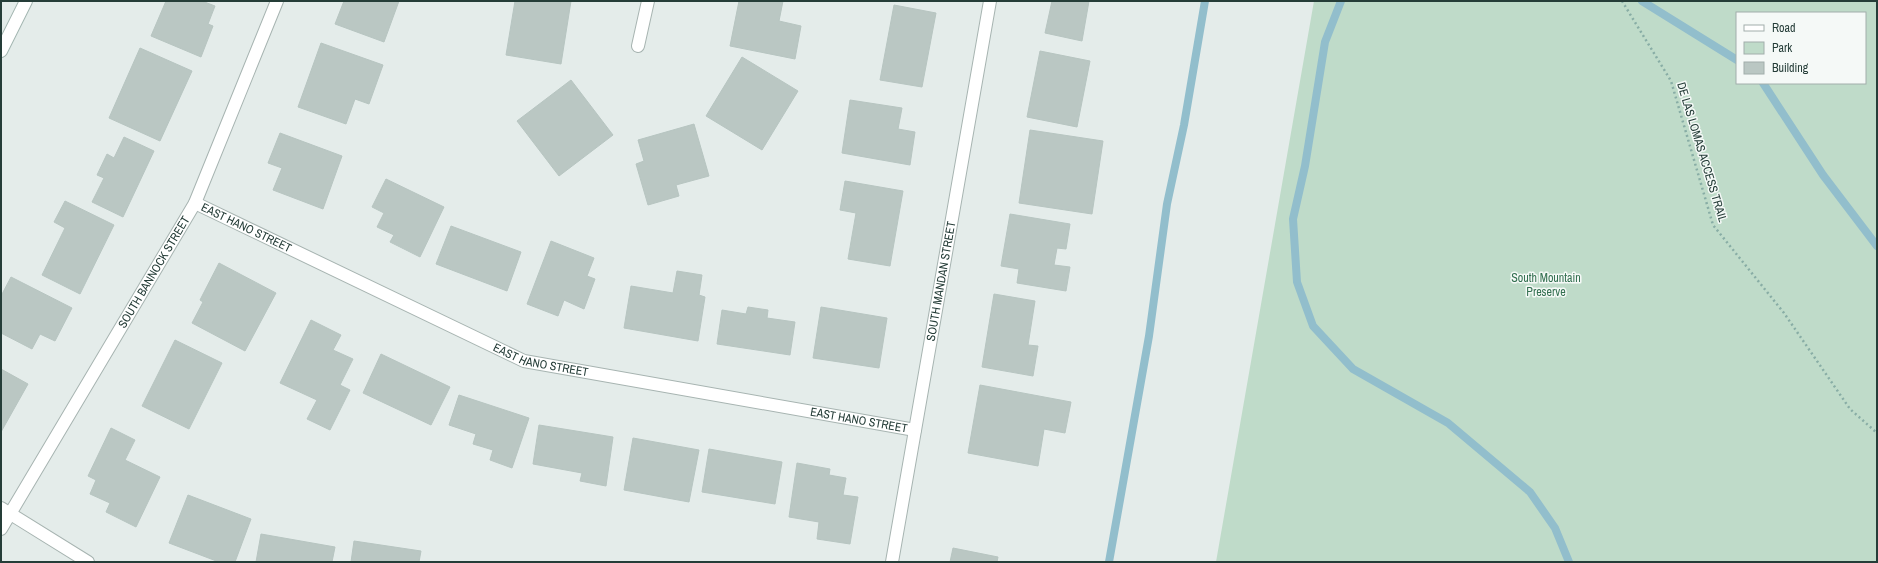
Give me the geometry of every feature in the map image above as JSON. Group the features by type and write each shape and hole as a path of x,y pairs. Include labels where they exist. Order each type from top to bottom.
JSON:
{"street":[{"path":"1,52 26,1"},
{"name":"SOUTH BANNOCK STREET","path":"1,529 6,511 195,203 277,1"},
{"path":"638,46 648,1"},
{"name":"SOUTH MANDAN STREET","path":"892,562 990,1"},
{"name":"EAST HANO STREET","path":"195,203 524,361 915,430"},
{"path":"6,511 88,562"}],"path":[{"name":"DE LAS LOMAS ACCESS TRAIL","path":"1622,1 1671,81 1712,225 1784,313 1850,409 1877,434"}],"green space":[{"name":"South Mountain Preserve","path":"1314,1 1877,1 1877,562 1216,562"}],"building":[{"path":"166,1 202,1 215,6 208,24 213,26 201,57 151,36"},
{"path":"344,1 399,1 384,42 335,24"},
{"path":"515,1 571,1 561,64 506,55"},
{"path":"739,1 783,1 779,21 801,26 795,59 730,46"},
{"path":"1052,1 1089,1 1082,41 1045,33"},
{"path":"894,5 936,13 922,87 880,80"},
{"path":"321,43 383,65 369,104 355,99 346,124 298,107"},
{"path":"140,48 192,71 160,141 109,118"},
{"path":"1040,51 1090,61 1077,127 1027,117"},
{"path":"742,57 798,91 762,150 706,116"},
{"path":"571,80 613,135 559,176 517,121"},
{"path":"850,100 902,108 898,129 915,132 910,165 842,153"},
{"path":"694,124 709,176 676,185 679,196 648,205 636,164 644,161 638,140"},
{"path":"1030,130 1103,141 1092,214 1019,203"},
{"path":"280,133 342,156 323,209 273,190 282,168 268,163"},
{"path":"124,137 154,151 123,217 92,202 104,178 97,175 107,154 114,158"},
{"path":"386,179 444,207 420,257 390,242 394,235 377,227 384,213 372,207"},
{"path":"845,181 903,191 890,266 848,259 856,213 840,210"},
{"path":"65,201 114,225 80,294 42,275 65,228 54,222"},
{"path":"1010,214 1070,224 1066,249 1057,248 1054,265 1070,267 1066,291 1017,283 1019,269 1001,266"},
{"path":"451,226 521,252 507,291 436,264"},
{"path":"551,241 594,258 587,276 595,279 584,309 564,300 558,316 527,304"},
{"path":"219,263 276,293 245,351 192,323 203,302 200,300"},
{"path":"677,271 702,275 699,295 705,297 698,341 624,328 631,286 673,293"},
{"path":"11,277 72,308 55,341 40,334 32,349 1,333 1,296"},
{"path":"994,294 1035,301 1028,345 1038,346 1033,376 982,367"},
{"path":"748,307 768,310 767,318 795,322 790,355 717,344 722,310 746,314"},
{"path":"821,307 887,318 879,368 813,358"},
{"path":"311,320 341,335 333,350 353,359 340,385 350,390 330,430 307,419 317,400 280,383"},
{"path":"175,340 222,363 189,429 142,406"},
{"path":"381,354 450,387 431,425 363,393"},
{"path":"1,369 28,384 1,432"},
{"path":"980,385 1071,402 1065,433 1044,429 1038,466 968,453"},
{"path":"459,395 529,418 512,468 490,460 493,450 473,444 476,434 449,425"},
{"path":"539,425 613,437 606,486 580,481 582,473 533,464"},
{"path":"111,428 135,440 125,460 160,477 136,527 106,512 110,503 90,494 96,480 88,476"},
{"path":"633,438 699,450 689,502 624,490"},
{"path":"709,449 782,462 775,504 702,492"},
{"path":"797,463 830,469 829,475 846,478 843,495 858,497 850,544 817,539 819,522 789,517"},
{"path":"188,495 251,519 235,562 219,562 169,543"},
{"path":"261,534 335,547 332,562 256,562"},
{"path":"354,541 421,551 419,562 351,562"},
{"path":"953,548 998,557 997,562 950,562"}],"waterway":[{"path":"1109,562 1149,336 1167,204 1184,125 1205,1"},
{"path":"1341,1 1325,42 1305,166 1293,219 1297,282 1313,326 1353,369 1448,423 1530,492 1555,528 1569,562"},
{"path":"1642,1 1736,59"},
{"path":"1764,84 1823,175 1877,246"}]}
